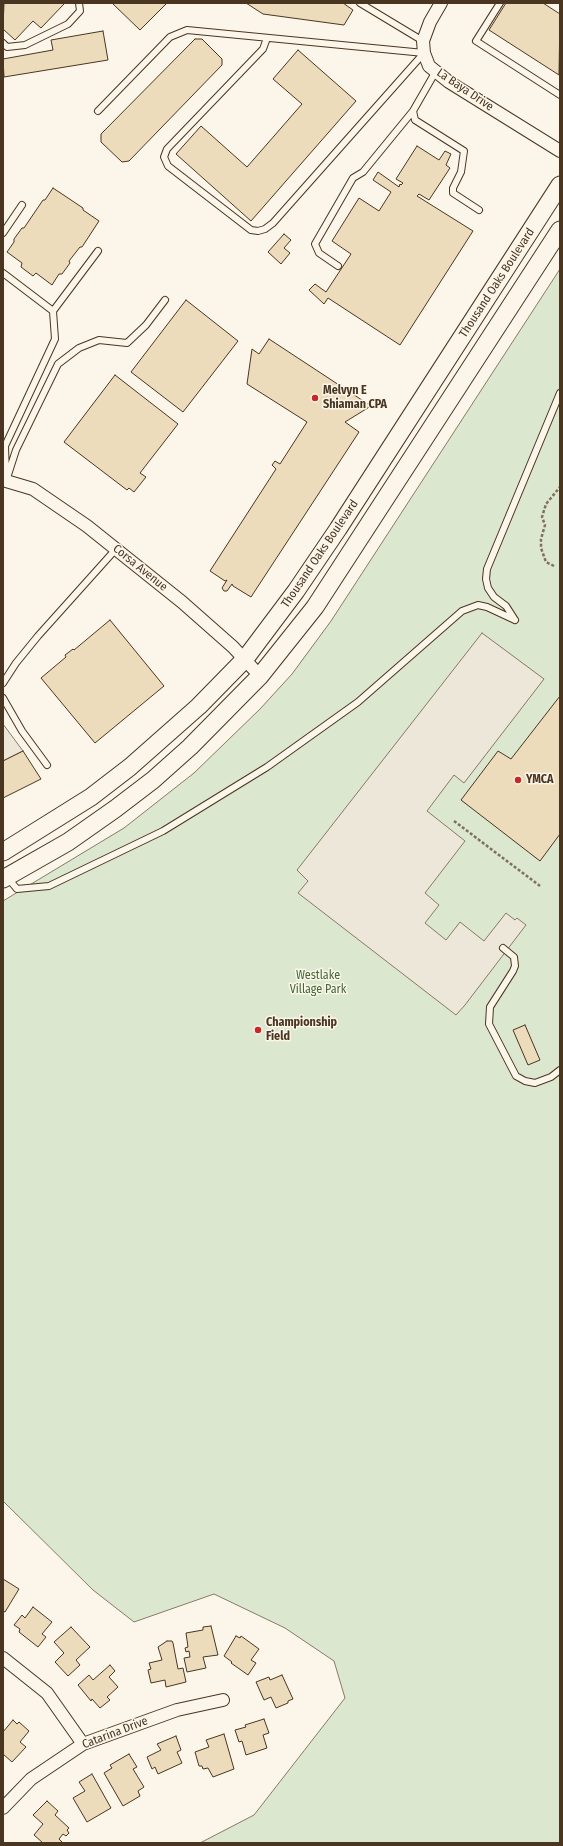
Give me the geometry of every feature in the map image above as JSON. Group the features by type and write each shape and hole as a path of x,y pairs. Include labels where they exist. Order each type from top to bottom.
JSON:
{"main road":[{"name":"Thousand Oaks Boulevard","path":"3,852 88,799 130,767 193,711 245,659 296,591 338,529 560,185"},
{"name":"Thousand Oaks Boulevard","path":"4,876 68,842 153,780 190,747 260,676 315,607 560,230"}],"street":[{"path":"423,47 430,22 441,3"},
{"name":"La Baya Drive","path":"423,47 429,66 449,82 560,151"},
{"name":"Corsa Avenue","path":"6,481 33,489 87,526 182,602 245,659 260,676"},
{"path":"3,1658 47,1693 83,1744"},
{"name":"Catarina Drive","path":"3,1808 31,1779 83,1744 177,1710 223,1700"}],"lane":[{"path":"3,43 7,47 25,45 68,24 80,10 79,3"},
{"path":"360,3 423,47"},
{"path":"500,3 476,41 560,95"},
{"path":"98,111 170,37 187,30 267,38 423,47"},
{"path":"267,38 263,49 167,149 164,157 168,166 251,230 258,231 265,229 273,222 423,47"},
{"path":"338,266 319,253 315,244 353,178 363,172 413,111 436,71"},
{"path":"413,111 415,120 464,151 461,172 453,188 453,193 479,210"},
{"path":"3,233 22,205"},
{"path":"6,481 5,446 54,339 53,311 98,251"},
{"path":"3,273 53,311"},
{"path":"6,481 16,450 58,364 79,348 99,340 126,343 146,325 165,300"},
{"path":"4,876 17,889 49,886 163,830 267,767 358,702 462,611 478,605 487,607 515,620 506,606 494,597 488,588 486,579 487,569 560,393"},
{"path":"3,683 16,663 38,636 116,549"},
{"path":"3,698 22,731 47,765"},
{"path":"503,948 514,957 515,966 490,1007 489,1024 516,1076 525,1081 535,1083 551,1077 560,1070"}],"path":[{"path":"554,566 546,562 541,548 541,539 545,525 542,517 546,504 560,487"},
{"path":"454,821 540,886"}],"green space":[{"name":"Westlake Village Park","path":"560,269 560,1843 200,1843 254,1815 345,1698 334,1661 285,1628 214,1594 134,1622 93,1590 3,1501 3,901 124,828 194,773 260,709 292,674 331,621"}],"shaded area":[{"path":"482,633 544,679 464,783 454,775 427,811 465,841 425,893 439,905 425,923 446,940 460,922 484,941 506,913 515,920 517,918 526,925 456,1015 298,893 308,881 297,870"},
{"path":"3,724 23,751 3,761"}],"building":[{"path":"4,3 65,3 41,28 33,21 15,40 3,29"},
{"path":"112,3 167,3 140,30"},
{"path":"246,3 343,3 353,10 344,25 263,14"},
{"path":"506,3 543,3 560,14 559,75 489,30"},
{"path":"103,31 108,60 4,77 3,59 53,50 51,40"},
{"path":"195,39 202,39 222,59 222,65 129,161 122,162 101,142 101,134"},
{"path":"298,50 356,101 251,221 176,154 201,126 247,167 302,104 273,79"},
{"path":"417,146 439,160 445,151 451,154 446,165 450,168 429,200 419,194 417,196 473,231 400,345 328,298 324,304 309,290 315,284 326,292 351,254 332,241 359,198 379,211 391,192 373,180 378,172 399,187 400,184 401,185 403,183 396,179"},
{"path":"53,188 83,208 83,210 99,221 82,247 80,247 69,261 70,263 62,274 59,274 52,285 36,273 33,276 21,267 22,263 7,252 14,242 14,239 22,228 24,228"},
{"path":"284,234 291,240 284,248 290,253 281,264 268,252"},
{"path":"186,300 238,341 183,412 131,372"},
{"path":"269,339 371,406 345,422 359,432 251,597 232,584 227,591 224,591 222,588 227,580 225,581 210,571 276,469 272,465 275,461 280,464 307,422 247,384 252,349 259,354"},
{"path":"115,375 178,424 140,473 146,477 134,492 129,488 127,490 64,442"},
{"path":"110,620 164,686 95,743 41,678 66,657 65,655 73,649 74,650"},
{"name":"YMCA","path":"560,696 560,834 540,861 461,800 498,751 511,759"},
{"path":"23,751 41,779 3,798 3,761"},
{"path":"525,1025 540,1060 528,1065 513,1030"},
{"path":"3,1579 19,1589 5,1612 3,1611"},
{"path":"33,1607 52,1622 42,1634 46,1637 38,1647 19,1632 20,1629 14,1625 22,1615 25,1618"},
{"path":"211,1626 218,1655 203,1657 206,1668 187,1672 184,1658 190,1657 189,1651 186,1652 185,1648 188,1647 186,1633 203,1630 203,1627"},
{"path":"71,1627 90,1647 76,1660 80,1665 68,1676 55,1662 64,1653 54,1642"},
{"path":"236,1636 240,1638 241,1636 259,1649 251,1660 256,1663 248,1675 224,1656"},
{"path":"167,1641 172,1641 173,1643 178,1669 183,1668 186,1682 166,1687 165,1680 151,1683 148,1670 151,1669 149,1663 162,1660 158,1647"},
{"path":"110,1665 115,1671 109,1677 118,1687 107,1697 110,1700 100,1708 92,1699 91,1701 78,1685 89,1675 93,1680"},
{"path":"282,1675 293,1699 276,1708 271,1697 264,1700 256,1682 269,1677 270,1680"},
{"path":"264,1719 269,1733 263,1735 267,1748 246,1755 242,1741 239,1742 235,1730"},
{"path":"13,1720 17,1724 19,1722 29,1731 20,1742 26,1747 12,1762 3,1754 3,1732"},
{"path":"224,1734 234,1769 213,1777 208,1768 203,1769 202,1766 199,1766 195,1752 209,1747 206,1740"},
{"path":"176,1736 181,1750 177,1752 182,1763 158,1774 155,1767 152,1769 147,1757 161,1750 157,1744"},
{"path":"129,1754 137,1767 133,1769 144,1787 138,1791 140,1796 123,1806 104,1773 112,1768 110,1765"},
{"path":"92,1774 111,1808 87,1822 73,1798 85,1791 79,1782"},
{"path":"47,1801 58,1811 55,1815 69,1828 67,1830 69,1833 66,1836 63,1834 59,1839 63,1843 43,1843 34,1835 43,1824 33,1815"}],"place":[{"name":"Melvyn E Shiaman CPA","path":"315,398"},
{"name":"YMCA","path":"518,780"},
{"name":"Championship Field","path":"258,1030"}]}
